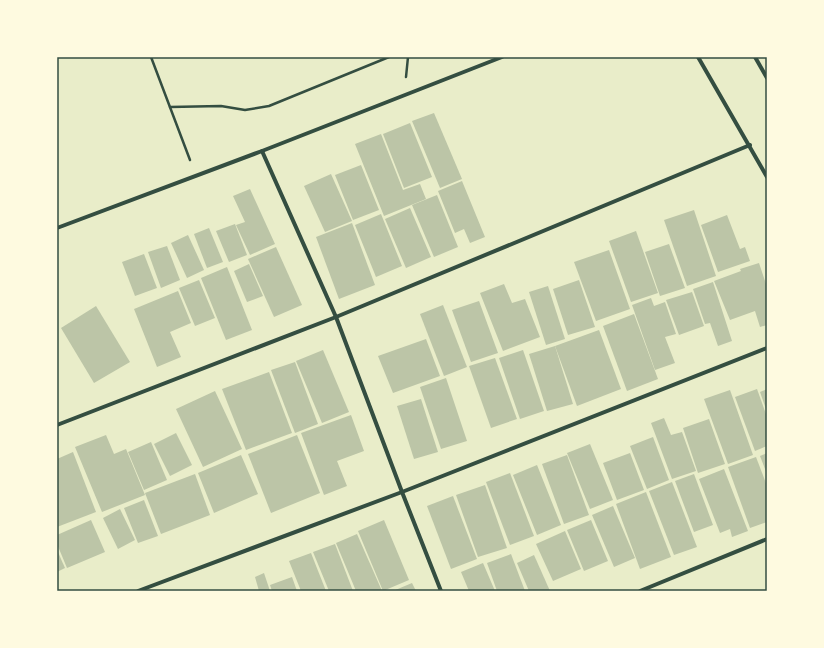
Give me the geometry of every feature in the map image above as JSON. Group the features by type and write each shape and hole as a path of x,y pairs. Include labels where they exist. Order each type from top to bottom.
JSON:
{"street":[{"path":"57,228 262,151 502,57"},
{"path":"698,57 750,145 767,177"},
{"path":"755,57 767,78"},
{"path":"57,425 336,317 750,145"},
{"path":"262,151 336,317 441,591"},
{"path":"138,591 402,492 767,348"},
{"path":"640,591 767,539"}],"path":[{"path":"150,57 195,176"},
{"path":"170,107 221,106 245,110 269,106 389,57"}],"building":[{"path":"434,113 462,179 440,188 412,121"},
{"path":"410,123 432,177 404,188 383,134"},
{"path":"381,134 403,190 420,184 426,199 384,216 355,144"},
{"path":"361,165 379,210 353,220 335,175"},
{"path":"331,174 352,221 325,232 304,186"},
{"path":"462,181 485,237 470,243 464,229 455,233 438,191"},
{"path":"250,189 275,244 250,255 236,225 245,222 233,196"},
{"path":"437,195 458,247 434,257 412,205"},
{"path":"410,208 431,257 406,268 385,219"},
{"path":"694,210 716,276 687,286 664,220"},
{"path":"381,214 402,266 376,277 355,225"},
{"path":"727,215 740,249 745,247 750,261 718,272 701,225"},
{"path":"352,223 375,285 339,299 316,237"},
{"path":"235,224 247,255 229,262 216,231"},
{"path":"209,228 223,262 207,268 194,234"},
{"path":"636,231 658,293 631,302 609,241"},
{"path":"188,235 204,270 187,278 171,243"},
{"path":"669,244 685,288 660,296 645,252"},
{"path":"167,246 180,280 161,288 148,252"},
{"path":"276,247 302,305 274,317 248,259"},
{"path":"609,250 630,309 596,321 574,262"},
{"path":"144,254 157,288 135,296 122,262"},
{"path":"759,263 767,287 767,325 760,327 755,311 730,320 714,281 741,271 740,269"},
{"path":"249,264 263,296 247,302 234,271"},
{"path":"227,267 252,330 226,340 201,278"},
{"path":"199,280 215,318 195,326 179,288"},
{"path":"579,280 595,327 568,335 553,289"},
{"path":"713,282 732,341 718,346 710,323 705,324 693,289"},
{"path":"504,284 512,303 525,299 540,337 503,351 480,293"},
{"path":"548,286 565,339 546,345 529,292"},
{"path":"178,291 191,323 170,332 181,357 157,367 134,309"},
{"path":"692,292 704,326 679,335 666,300"},
{"path":"651,298 654,306 665,302 676,334 665,337 675,363 655,370 632,305"},
{"path":"479,301 498,353 471,362 452,310"},
{"path":"443,305 467,367 444,376 420,314"},
{"path":"96,306 130,362 94,383 61,328"},
{"path":"634,314 658,379 627,391 603,326"},
{"path":"599,330 621,389 577,406 555,346"},
{"path":"426,339 440,376 393,393 378,356"},
{"path":"555,346 573,404 547,411 529,354"},
{"path":"323,350 349,412 322,423 296,361"},
{"path":"523,350 544,411 520,419 499,358"},
{"path":"495,358 517,419 491,428 469,366"},
{"path":"295,362 318,424 295,433 271,370"},
{"path":"269,372 292,433 246,450 222,389"},
{"path":"446,378 467,441 441,449 420,387"},
{"path":"757,389 767,417 767,446 755,451 735,397"},
{"path":"767,389 767,412 760,392"},
{"path":"730,390 753,455 728,464 704,399"},
{"path":"215,391 242,449 203,467 176,409"},
{"path":"421,399 438,452 414,459 397,406"},
{"path":"351,415 364,451 337,461 347,486 324,495 301,433"},
{"path":"664,418 671,435 682,432 696,471 672,479 651,423"},
{"path":"709,419 725,464 698,473 683,428"},
{"path":"176,433 192,465 170,476 154,444"},
{"path":"106,435 114,454 126,449 145,495 102,512 75,447"},
{"path":"297,435 320,493 271,513 248,454"},
{"path":"653,437 669,480 647,489 630,446"},
{"path":"151,442 167,480 144,490 128,452"},
{"path":"590,444 613,500 590,509 567,453"},
{"path":"73,452 96,512 57,527 57,459"},
{"path":"630,453 644,490 617,500 603,463"},
{"path":"767,453 767,474 760,456"},
{"path":"241,455 258,494 214,513 198,473"},
{"path":"567,455 589,515 564,524 542,464"},
{"path":"756,457 767,486 767,522 750,528 728,467"},
{"path":"537,465 561,525 537,535 513,475"},
{"path":"724,469 748,531 732,537 730,529 720,533 699,479"},
{"path":"510,473 534,536 510,545 486,482"},
{"path":"195,474 210,515 161,534 145,493"},
{"path":"694,474 713,525 694,532 675,481"},
{"path":"672,482 697,547 674,555 649,491"},
{"path":"485,485 507,548 478,557 456,495"},
{"path":"646,492 671,557 640,569 616,504"},
{"path":"453,496 477,559 451,569 427,506"},
{"path":"144,500 158,536 138,543 124,508"},
{"path":"613,506 635,558 614,567 592,515"},
{"path":"120,509 135,540 118,549 103,518"},
{"path":"91,520 105,552 67,568 57,544 57,535"},
{"path":"384,520 409,580 383,591 358,531"},
{"path":"591,520 608,561 584,571 567,530"},
{"path":"565,531 581,569 553,581 536,544"},
{"path":"357,534 382,591 356,591 336,543"},
{"path":"335,544 353,591 329,591 313,552"},
{"path":"57,550 65,568 57,572"},
{"path":"311,553 326,591 301,591 289,561"},
{"path":"511,554 525,591 497,591 487,563"},
{"path":"534,555 550,591 529,591 517,563"},
{"path":"483,563 495,591 469,591 461,572"},
{"path":"264,573 270,591 259,591 255,577"},
{"path":"292,577 297,591 272,591 270,585"},
{"path":"412,583 416,591 393,591"}]}
